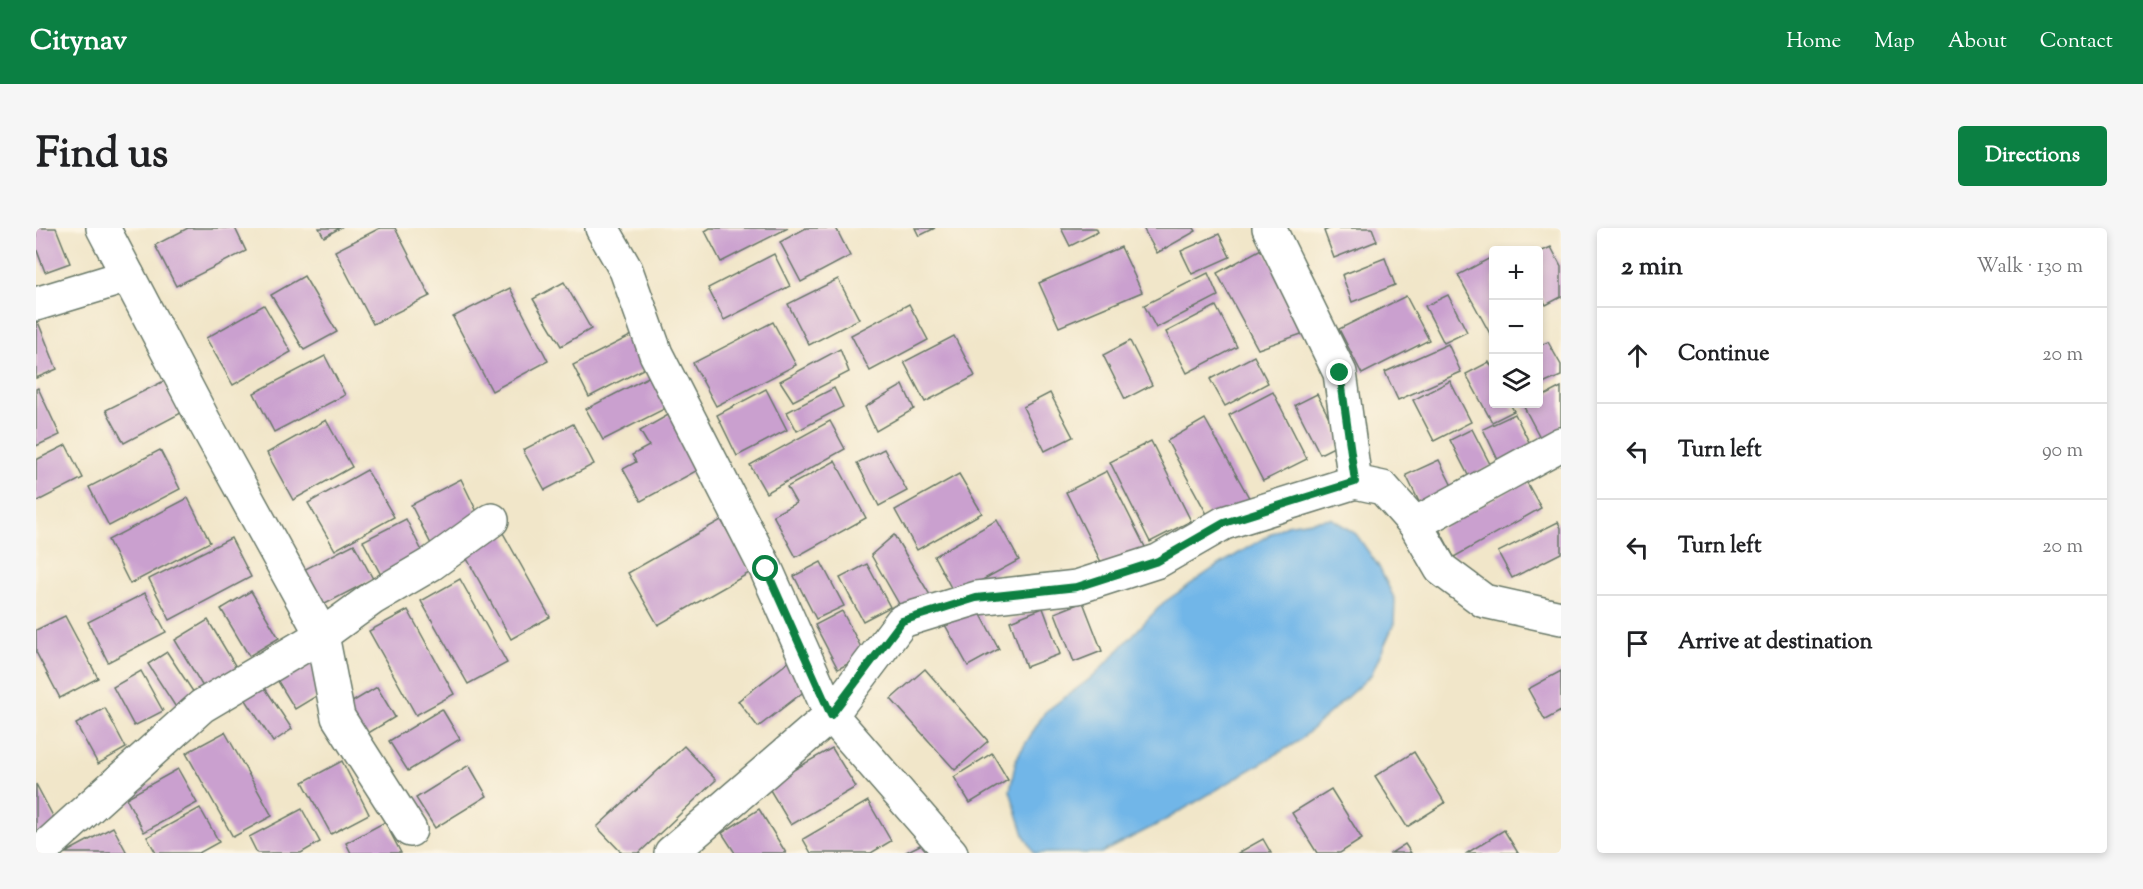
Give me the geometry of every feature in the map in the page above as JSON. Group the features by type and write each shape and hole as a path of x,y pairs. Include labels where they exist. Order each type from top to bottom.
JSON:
{"street":[{"path":"104,228 204,421 322,634 338,717 410,830"},
{"path":"602,228 626,270 656,354 766,569 831,715 951,853"},
{"path":"1269,228 1340,373 1355,482"},
{"path":"36,304 128,276"},
{"path":"1415,524 1561,444"},
{"path":"671,853 831,715 902,621 976,598 1077,587 1158,561 1224,523 1355,482 1383,488 1415,524 1441,569 1484,600 1561,618"},
{"path":"39,853 202,706 322,634 373,598 431,564 492,520"}],"water":[{"path":"1331,518 1356,534 1379,567 1395,600 1394,624 1371,675 1299,741 1162,822 1101,853 1034,853 1024,835 1010,791 1016,759 1045,712 1095,675 1163,603 1214,568 1286,525"}],"building":[{"path":"36,228 56,228 70,263 45,272 36,248"},
{"path":"188,228 235,228 246,251 176,286 155,245"},
{"path":"319,228 340,228 324,237"},
{"path":"380,228 395,228 430,296 373,324 335,251"},
{"path":"710,228 788,228 721,262 705,231"},
{"path":"806,228 836,228 850,256 801,282 780,242"},
{"path":"915,228 935,228 919,236"},
{"path":"1061,228 1096,228 1098,232 1070,246"},
{"path":"1143,228 1194,228 1196,231 1157,253"},
{"path":"1331,228 1372,228 1377,241 1334,258 1324,231"},
{"path":"1219,234 1230,257 1192,274 1181,251"},
{"path":"1121,247 1142,292 1059,327 1039,283"},
{"path":"1551,247 1561,266 1561,297 1546,305 1543,299 1543,251"},
{"path":"1263,248 1310,331 1258,349 1217,273"},
{"path":"774,254 790,286 724,320 708,288"},
{"path":"1385,258 1395,285 1352,302 1342,275"},
{"path":"1489,259 1489,332 1458,275"},
{"path":"1208,273 1218,296 1156,328 1144,305"},
{"path":"304,276 337,332 304,350 271,295"},
{"path":"838,279 859,319 809,345 788,304"},
{"path":"564,282 591,329 561,346 533,299"},
{"path":"510,288 548,361 492,391 453,317"},
{"path":"1448,295 1467,332 1444,343 1425,306"},
{"path":"1406,296 1429,340 1362,374 1339,329"},
{"path":"909,304 928,340 870,371 851,335"},
{"path":"264,305 291,352 233,385 206,338"},
{"path":"1216,306 1237,347 1187,373 1166,332"},
{"path":"36,322 38,322 57,369 36,378"},
{"path":"773,322 796,365 716,406 693,363"},
{"path":"638,332 655,363 589,397 573,365"},
{"path":"954,336 975,376 925,402 904,362"},
{"path":"1130,341 1152,385 1125,399 1103,355"},
{"path":"1548,342 1561,365 1561,376 1543,384 1543,354 1543,344"},
{"path":"1448,344 1461,372 1398,400 1385,372"},
{"path":"840,349 849,372 793,401 780,381"},
{"path":"325,356 345,395 274,432 254,393"},
{"path":"1254,356 1268,383 1225,406 1210,379"},
{"path":"1489,362 1489,408 1512,408 1514,411 1492,422 1466,374"},
{"path":"652,375 668,407 603,440 586,409"},
{"path":"164,381 181,413 124,443 106,410"},
{"path":"1450,381 1471,422 1434,441 1413,400"},
{"path":"903,385 914,409 876,431 865,407"},
{"path":"1561,387 1561,434 1543,443 1525,408 1543,408 1543,396"},
{"path":"38,388 60,435 36,446 36,389"},
{"path":"834,388 843,407 797,431 787,412"},
{"path":"766,389 787,430 737,456 717,415"},
{"path":"1273,392 1307,459 1263,481 1229,415"},
{"path":"1050,393 1073,437 1045,451 1023,407"},
{"path":"1317,394 1342,443 1320,454 1295,405"},
{"path":"677,410 707,465 641,501 623,469 636,462 632,455 649,446 640,431"},
{"path":"1515,414 1533,450 1501,466 1483,429"},
{"path":"1205,419 1252,503 1213,525 1167,441"},
{"path":"326,420 352,467 293,500 267,453"},
{"path":"830,421 845,449 766,493 750,465"},
{"path":"573,424 594,464 545,490 523,450"},
{"path":"1472,429 1491,466 1469,477 1450,440"},
{"path":"1151,441 1191,521 1150,542 1110,462"},
{"path":"66,445 83,478 36,502 36,460"},
{"path":"884,449 907,491 879,506 857,463"},
{"path":"160,450 180,489 109,526 89,487"},
{"path":"1439,460 1457,496 1424,512 1406,475"},
{"path":"835,461 866,518 796,557 773,515 796,503 787,487"},
{"path":"367,470 394,517 335,550 308,503"},
{"path":"1107,471 1147,551 1106,572 1066,492"},
{"path":"959,474 982,513 917,550 895,510"},
{"path":"461,479 481,520 432,546 411,505"},
{"path":"1526,481 1541,508 1454,557 1439,529"},
{"path":"188,498 210,542 130,584 108,540"},
{"path":"406,519 424,555 382,577 363,541"},
{"path":"721,520 751,572 658,625 628,573"},
{"path":"997,520 1019,560 955,595 934,556"},
{"path":"1558,522 1561,528 1561,553 1512,578 1498,552"},
{"path":"503,533 550,617 511,639 465,555"},
{"path":"894,535 930,595 902,609 871,555"},
{"path":"231,538 251,577 170,620 149,579"},
{"path":"354,544 373,579 302,616 284,580"},
{"path":"821,562 844,606 816,619 794,576"},
{"path":"867,564 890,607 863,621 840,578"},
{"path":"460,579 507,663 468,684 421,601"},
{"path":"251,591 279,638 249,656 221,609"},
{"path":"145,593 166,632 108,662 88,622"},
{"path":"1083,602 1102,651 1074,662 1055,613"},
{"path":"976,605 999,649 968,666 944,623"},
{"path":"1043,608 1060,654 1026,667 1010,621"},
{"path":"408,610 454,694 416,715 369,631"},
{"path":"842,611 865,655 838,669 815,625"},
{"path":"65,616 98,678 60,698 36,652 36,630"},
{"path":"208,620 239,672 206,692 175,640"},
{"path":"329,646 348,677 295,709 276,678"},
{"path":"167,652 196,696 177,709 148,664"},
{"path":"795,657 815,683 758,727 738,701"},
{"path":"925,669 988,741 955,770 891,699"},
{"path":"141,671 163,711 134,726 113,687"},
{"path":"1561,671 1561,711 1545,720 1528,689"},
{"path":"263,685 292,729 273,742 244,697"},
{"path":"377,687 395,717 342,749 324,719"},
{"path":"105,708 126,748 98,764 76,724"},
{"path":"442,709 460,739 408,771 389,741"},
{"path":"225,732 272,816 233,837 186,753"},
{"path":"684,746 716,780 639,853 622,853 597,827"},
{"path":"832,748 856,787 791,825 767,785"},
{"path":"1414,752 1445,803 1407,827 1375,776"},
{"path":"992,753 1008,780 970,803 954,777"},
{"path":"342,761 369,814 331,834 303,782"},
{"path":"469,765 487,796 435,828 416,798"},
{"path":"178,769 197,803 144,832 126,798"},
{"path":"36,784 64,837 36,852"},
{"path":"1331,789 1362,839 1340,853 1317,853 1292,813"},
{"path":"868,801 891,841 871,853 811,853 803,839"},
{"path":"200,808 219,842 199,853 156,853 147,837"},
{"path":"302,809 320,842 301,853 257,853 249,837"},
{"path":"759,809 786,853 735,853 722,833"},
{"path":"385,822 401,853 351,853 346,843"},
{"path":"113,827 127,853 65,853"},
{"path":"1504,830 1518,853 1467,853"},
{"path":"1263,839 1271,853 1238,853"},
{"path":"924,843 930,853 904,853"},
{"path":"1405,844 1411,853 1391,853"}],"route":[{"path":"766,569 831,715 902,621 976,598 1077,587 1158,561 1224,523 1355,482 1340,373"}]}
